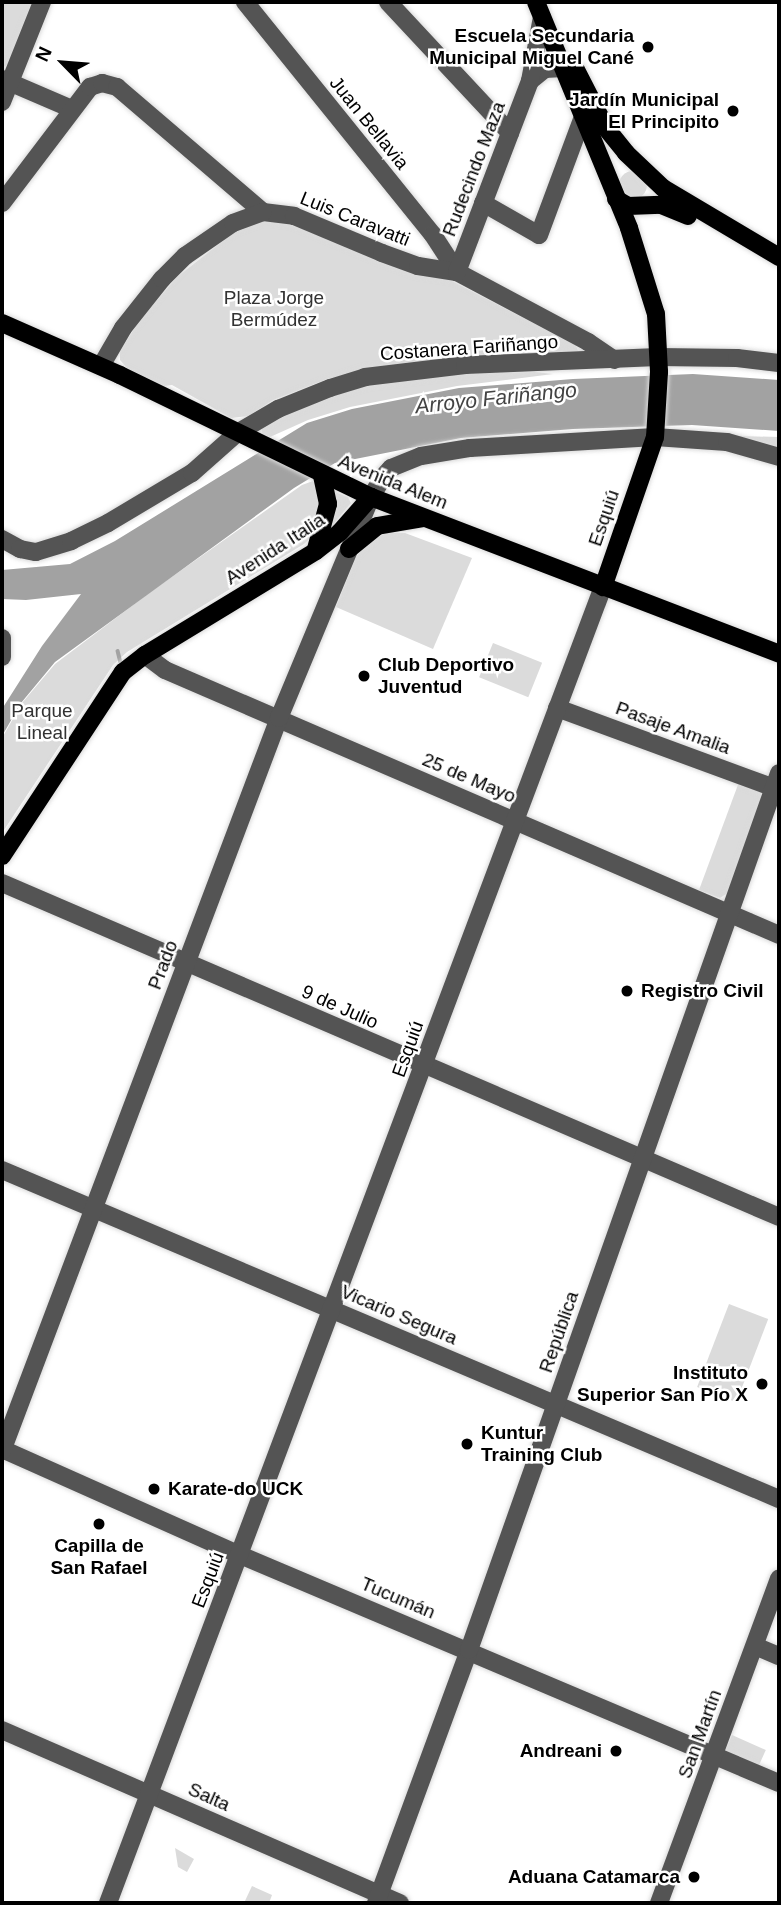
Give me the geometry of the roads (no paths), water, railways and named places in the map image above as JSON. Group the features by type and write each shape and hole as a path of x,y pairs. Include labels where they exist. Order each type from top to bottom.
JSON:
{"main road":[{"name":"Esquiú","path":"542,7 563,68 613,192 656,314 659,365 655,433 603,587"},
{"path":"542,7 593,106 620,145 679,199 779,257"},
{"path":"642,204 651,195 646,171 635,165 622,167 613,192 628,206 661,205 680,212 779,269"},
{"name":"Avenida Alem","path":"2,323 102,366 371,497 779,654"},
{"path":"316,551 328,504 322,475"},
{"name":"Avenida Italia","path":"2,856 112,685 145,655 316,551 340,532 371,497"},
{"path":"349,549 377,526 424,518"}],"street":[{"path":"2,102 6,81 42,2"},
{"name":"Juan Bellavia","path":"245,2 433,236 457,272"},
{"path":"388,2 509,133"},
{"name":"Rudecindo Maza","path":"457,272 530,81 542,7"},
{"path":"530,81 545,69 563,68"},
{"path":"6,81 72,109"},
{"path":"2,203 90,87 102,83 117,88 263,212 225,228 186,256 162,279 123,328 102,366"},
{"path":"483,203 539,235 583,117"},
{"name":"Luis Caravatti","path":"263,212 294,215 406,262 457,272 615,359"},
{"name":"Costanera Fariñango","path":"2,539 20,549 36,552 71,541 108,523 192,473 237,432 278,409 365,377 465,365 615,359 659,365 737,358 779,363"},
{"name":"Avenida Italia","path":"371,497 391,468 421,456 470,448 655,433 727,442 779,457"},
{"name":"Prado","path":"2,1450 279,718 371,497"},
{"name":"Esquiú","path":"108,1903 603,587"},
{"path":"2,638 2,657"},
{"name":"25 de Mayo","path":"145,655 165,670 779,934"},
{"name":"Pasaje Amalia","path":"557,708 777,781"},
{"name":"República","path":"378,1899 777,781"},
{"name":"9 de Julio","path":"2,883 424,1067 779,1217"},
{"name":"Vicario Segura","path":"2,1170 779,1499"},
{"name":"Tucumán","path":"2,1450 240,1555 779,1783"},
{"name":"San Martín","path":"659,1903 779,1579"},
{"path":"755,1646 779,1656"},
{"name":"Salta","path":"2,1730 150,1794 378,1899 400,1903"}],"water":[{"name":"Arroyo Fariñango","path":"693,374 779,380 779,431 692,425 573,429 461,438 335,463 294,488 55,662 21,703 2,736 2,709 42,646 81,594 26,600 2,599 2,570 70,564 115,541 307,423 352,409 459,388 573,379"}],"waterway":[{"path":"118,651 122,667"}],"place":[{"name":"Escuela Secundaria Municipal Miguel Cané","path":"648,47"},
{"name":"Jardín Municipal El Principito","path":"733,111"},
{"name":"Club Deportivo Juventud","path":"364,676"},
{"name":"Registro Civil","path":"627,991"},
{"name":"Instituto Superior San Pío X","path":"762,1384"},
{"name":"Kuntur Training Club","path":"467,1444"},
{"name":"Karate-do UCK","path":"154,1489"},
{"name":"Capilla de San Rafael","path":"99,1524"},
{"name":"Andreani","path":"616,1751"},
{"name":"Aduana Catamarca","path":"694,1877"}],"park label":[{"name":"Plaza Jorge Bermúdez","path":"274,309"},
{"name":"Parque Lineal","path":"42,722"}]}
